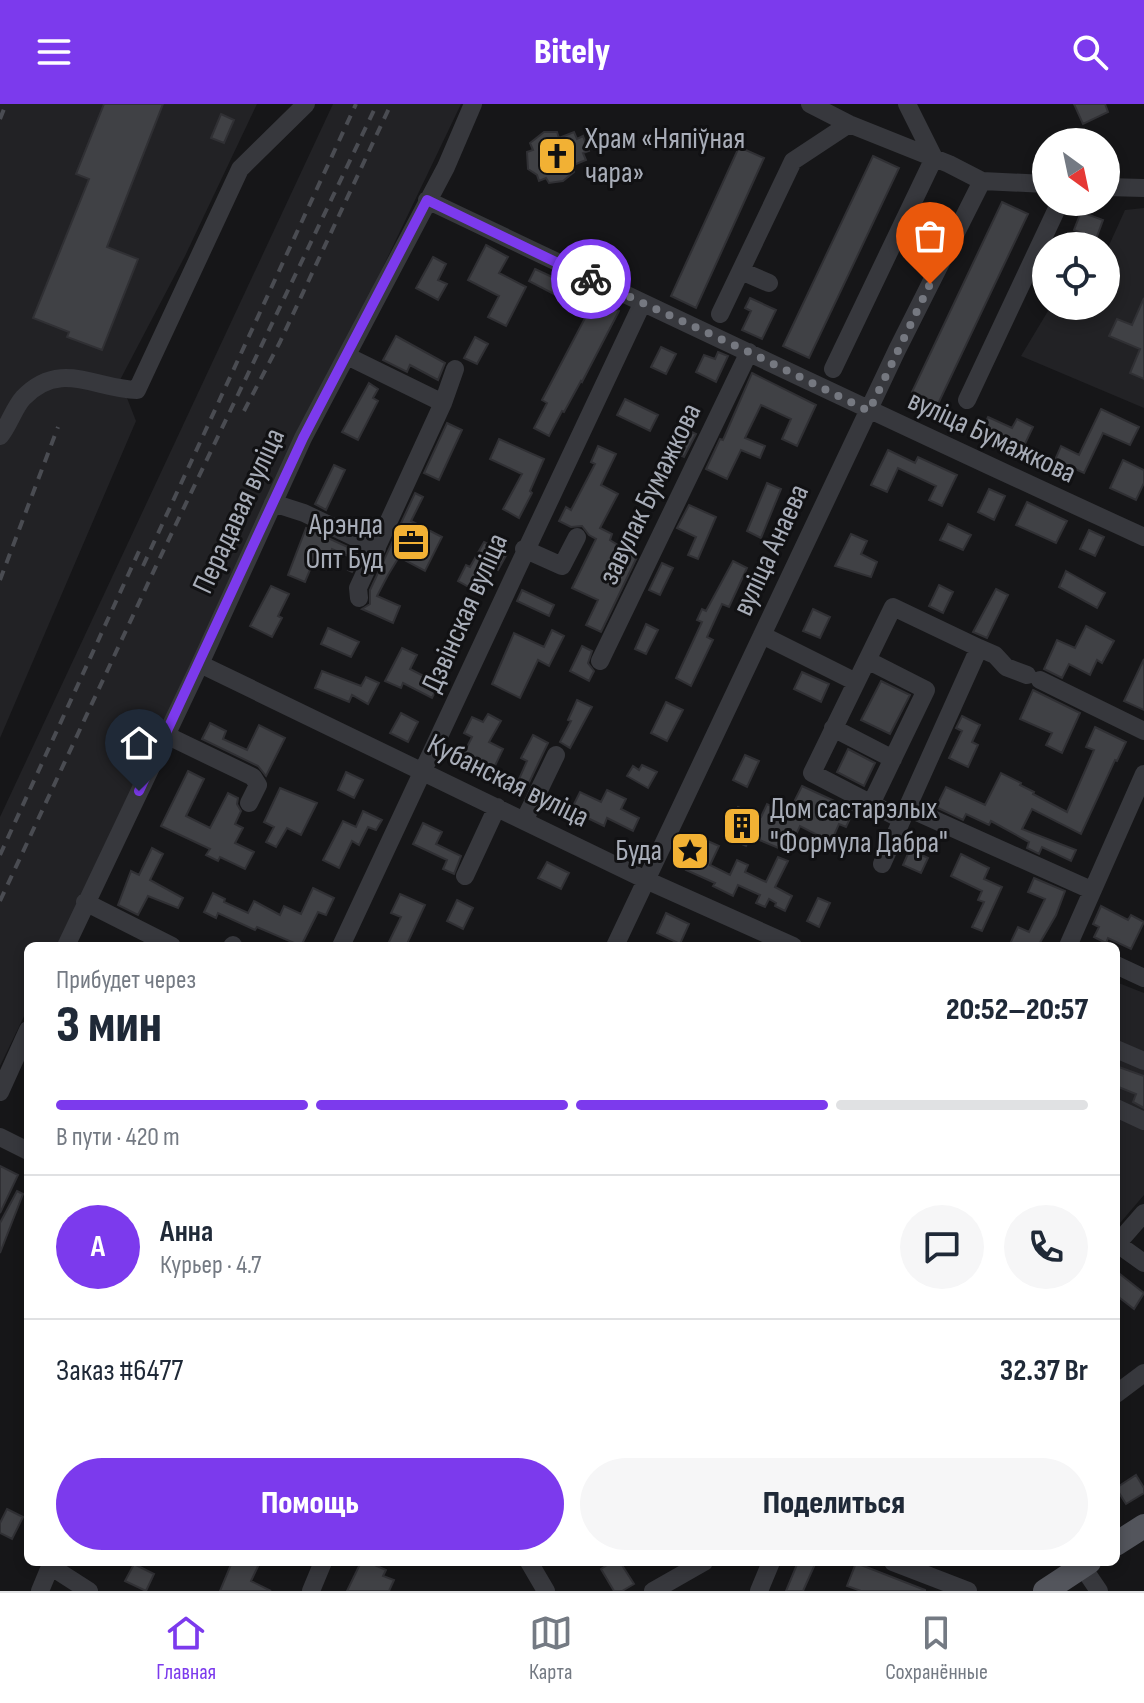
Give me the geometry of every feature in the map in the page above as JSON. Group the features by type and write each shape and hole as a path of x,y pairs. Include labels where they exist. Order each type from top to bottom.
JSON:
{"main road":[{"path":"1120,1541 1144,1526"},
{"path":"1045,1591 1082,1566"}],"street":[{"path":"1,435 23,398 46,382 71,376 119,390 137,390 240,169 306,104"},
{"name":"Перадавая вуліца","path":"68,942 273,503 446,167 473,104"},
{"path":"810,104 982,181 1032,183"},
{"path":"907,104 934,158"},
{"path":"720,314 793,161 849,124"},
{"path":"833,369 934,158"},
{"name":"вуліца Анаева","path":"617,942 982,181"},
{"path":"1120,187 1144,188"},
{"name":"вуліца Бумажкова","path":"427,200 869,411 1144,537"},
{"path":"967,400 1053,216"},
{"path":"741,271 769,283"},
{"name":"Дзвінская вуліца","path":"343,942 524,549 642,304"},
{"name":"завулак Бумажкова","path":"600,661 749,352"},
{"path":"347,356 443,403"},
{"path":"359,598 358,588 443,403 455,369"},
{"path":"273,503 304,513 377,548"},
{"path":"524,549 562,566 577,537"},
{"path":"908,808 895,816 812,773 893,607 995,655 1006,667 1034,677 1144,731"},
{"path":"762,635 856,682"},
{"path":"882,864 979,648"},
{"path":"867,660 926,690 871,804"},
{"name":"Кубанская вуліца","path":"200,664 646,880 784,942"},
{"path":"833,728 893,759"},
{"path":"166,735 253,777 258,785 249,803"},
{"path":"525,819 556,755"},
{"path":"1071,942 1091,890 1144,774"},
{"path":"465,876 497,807"},
{"path":"908,808 1091,890"},
{"path":"85,902 164,942"},
{"path":"1120,967 1144,978"},
{"path":"0,1092 24,1045"},
{"path":"1120,1051 1144,1061"},
{"path":"1120,1110 1144,1121"},
{"path":"0,1137 24,1149"},
{"path":"1120,1240 1144,1213"},
{"path":"1120,1247 1144,1263"},
{"path":"1120,1391 1144,1373"},
{"path":"40,1591 50,1566"},
{"path":"54,1566 89,1591"},
{"path":"311,1591 321,1566"},
{"path":"531,1566 546,1591"},
{"path":"653,1591 697,1566"},
{"path":"759,1591 769,1566"},
{"path":"903,1566 968,1591"},
{"path":"1086,1566 1099,1591"}],"shaded area":[{"path":"0,104 257,104 185,256 120,380 136,421 0,738"},
{"path":"333,104 461,104 60,942 24,942 24,1016 0,1066 0,817"},
{"path":"1144,208 1144,408 1021,356 1043,320 1120,320 1120,232 1115,232 1125,210"},
{"path":"1120,984 1144,993 1144,1195 1120,1223"}],"building":[{"path":"104,104 163,104 107,247 138,259 102,350 67,337 69,332 33,318 89,179 76,174"},
{"path":"1074,104 1105,104 1108,112 1083,124"},
{"path":"221,114 234,120 224,143 211,138"},
{"name":"Храм «Няпіўная чара»","path":"544,132 557,132 559,138 574,132 577,139 583,136 589,151 583,153 586,160 571,166 574,172 563,181 549,183 546,178 539,181 537,175 528,169 527,152 533,150 530,143"},
{"path":"739,147 764,158 696,308 671,296"},
{"path":"873,156 899,168 809,358 783,346"},
{"path":"1002,202 1028,214 938,404 912,392"},
{"path":"1079,216 1103,220 1099,232 1074,230"},
{"path":"486,245 508,257 499,273 526,287 506,326 488,317 499,296 468,280"},
{"path":"433,257 446,264 438,280 447,284 438,300 416,288"},
{"path":"535,269 576,288 569,302 529,281"},
{"path":"750,298 776,310 762,339 742,330 751,311 745,308"},
{"path":"1144,298 1144,379 1130,373 1140,349 1109,336 1117,320 1132,325"},
{"path":"595,299 619,311 582,382 549,436 534,428 547,403 542,400"},
{"path":"396,336 445,363 438,380 410,365 407,372 383,360"},
{"path":"475,337 488,344 477,364 464,358"},
{"path":"661,347 676,354 666,374 651,367"},
{"path":"718,352 728,356 716,382 696,372 704,355 715,359"},
{"path":"752,373 816,405 797,446 782,439 791,419 761,405 745,438 765,446 760,458 741,450 727,479 706,469 720,439 723,440"},
{"path":"369,383 378,389 373,398 378,401 358,440 342,432"},
{"path":"625,399 658,415 650,431 617,415"},
{"path":"1101,409 1139,427 1130,445 1103,433 1084,473 1055,460 1061,446 1079,455"},
{"path":"988,417 1012,428 1017,419 1033,427 1024,446 996,433 993,438 981,433"},
{"path":"447,423 462,430 439,480 424,473"},
{"path":"681,427 696,434 684,457 674,452 679,442 674,440"},
{"path":"499,439 544,459 519,518 503,509 522,474 490,459"},
{"path":"598,446 616,454 601,485 618,494 600,528 612,534 610,540 637,557 601,632 586,625 598,600 572,588 596,539 582,526 571,527 559,521 566,507 571,510 595,464 591,462"},
{"path":"888,450 915,463 918,457 957,475 942,506 929,500 936,486 898,468 887,492 871,485"},
{"path":"1123,460 1144,470 1144,483 1136,500 1110,488"},
{"path":"334,465 345,470 326,510 315,504"},
{"path":"767,483 781,489 761,538 747,531"},
{"path":"989,489 1005,496 994,520 978,512"},
{"path":"415,493 423,497 411,521 442,537 425,571 399,557 388,575 377,596 400,606 393,623 362,609 370,604 370,590"},
{"path":"1027,502 1067,521 1056,543 1016,525"},
{"path":"689,505 716,517 698,559 688,555 696,537 677,528"},
{"path":"948,524 971,535 963,550 940,540"},
{"path":"306,528 361,553 352,572 348,570 353,558 332,549 329,557 317,553 305,582 288,575"},
{"path":"1089,530 1104,537 1095,556 1080,549"},
{"path":"851,534 867,541 861,554 877,562 871,577 835,566"},
{"path":"484,542 507,554 498,570 490,566 476,591 458,581"},
{"path":"733,561 747,568 729,607 722,604 707,637 713,640 691,686 676,678 702,622 697,620 702,609 706,611"},
{"path":"662,563 673,568 660,595 649,590"},
{"path":"1066,571 1105,593 1097,608 1059,587"},
{"path":"939,585 953,592 943,613 929,606"},
{"path":"271,586 289,594 272,637 250,626"},
{"path":"996,589 1008,595 987,638 973,632"},
{"path":"522,590 554,605 549,616 517,601"},
{"path":"813,609 830,617 820,638 803,631"},
{"path":"646,624 658,630 646,654 635,649"},
{"path":"1086,626 1114,641 1102,663 1097,660 1090,675 1069,664 1062,678 1044,669 1057,640 1075,648"},
{"path":"328,628 359,642 351,657 321,644"},
{"path":"552,630 564,636 549,666 538,660 520,698 492,684 514,633 544,647"},
{"path":"582,646 592,651 588,663 594,671 589,681 570,671"},
{"path":"402,648 417,655 410,669 439,684 432,698 403,683 401,688 385,681"},
{"path":"1144,659 1144,710 1124,701"},
{"path":"322,671 361,686 366,677 379,683 368,704 352,695 349,702 315,688"},
{"path":"802,672 829,684 821,702 794,689"},
{"path":"881,681 910,695 890,734 861,720"},
{"path":"1033,690 1080,713 1062,753 1046,745 1052,733 1020,719"},
{"path":"577,700 592,707 570,748 560,742"},
{"path":"666,702 683,710 667,741 651,733"},
{"path":"401,713 418,722 408,742 390,733"},
{"path":"488,714 501,721 489,742 503,749 493,770 505,776 500,787 458,765 472,737 464,733 472,717 483,722"},
{"path":"962,716 980,725 972,742 978,745 968,767 949,758 962,731 956,728"},
{"path":"210,723 226,731 223,739 247,750 259,725 285,738 266,776 258,766 202,739"},
{"path":"1095,727 1126,742 1081,834 1032,809 1022,829 1076,850 1071,861 1042,847 1039,854 1027,848 1029,842 991,821 989,825 966,814 963,820 936,807 946,787 985,805 1001,773 1067,812 1094,750 1086,747"},
{"path":"533,735 548,743 524,793 515,788 527,761 521,758"},
{"path":"848,749 875,763 864,786 837,772"},
{"path":"745,755 759,761 747,787 733,780"},
{"path":"642,765 657,772 648,788 627,776 633,766 639,770"},
{"path":"188,771 204,779 186,816 210,828 228,793 238,798 241,811 235,824 243,828 235,843 254,852 245,869 220,857 218,861 206,855 210,849 161,826"},
{"path":"346,772 363,780 354,798 338,790"},
{"path":"802,786 854,810 846,827 839,824 831,842 800,826 788,852 750,836 746,846 724,836 738,807 761,817 767,804 788,814"},
{"path":"280,788 317,803 301,835 287,828 276,847 266,842 274,827 264,822"},
{"path":"607,790 626,799 621,809 639,818 633,831 607,818 604,826 571,810 580,792 601,802"},
{"path":"363,811 382,820 376,830 368,827 359,845 352,841 339,868 323,860 343,821 356,827"},
{"path":"423,823 442,832 436,844 461,856 454,874 443,869 447,860 413,844"},
{"path":"701,838 719,846 710,865 730,875 737,860 748,865 745,872 766,882 778,857 788,861 775,887 792,896 785,911 769,899 765,907 756,903 760,895 738,885 733,896 713,886 715,883 686,870"},
{"path":"152,848 163,854 150,880 183,898 178,908 148,896 138,915 118,905 131,871 139,875"},
{"path":"910,849 928,858 921,873 903,865"},
{"path":"961,854 989,868 984,879 1002,887 982,931 972,927 984,902 978,900 982,891 951,876"},
{"path":"547,862 569,873 561,889 538,878"},
{"path":"1034,878 1065,891 1040,942 1011,942 1018,927 1029,932 1045,899 1028,892"},
{"path":"313,888 334,898 326,915 318,912 303,942 292,942 218,913 216,918 204,912 213,893 248,913 254,901 280,915 284,906 301,914"},
{"path":"400,894 425,905 408,942 389,942 401,917 391,913"},
{"path":"818,898 830,903 819,927 807,921"},
{"path":"457,900 473,908 463,929 447,921"},
{"path":"1101,906 1128,920 1131,915 1144,922 1131,949 1108,938 1104,942 1094,937 1099,927 1093,924"},
{"path":"666,913 689,924 681,942 657,933"},
{"path":"1120,1067 1144,1076 1144,1108 1133,1102 1136,1094 1120,1088"},
{"path":"0,1166 18,1175 0,1213"},
{"path":"17,1191 23,1194 0,1253 0,1223"},
{"path":"1120,1274 1144,1293 1134,1309 1120,1298"},
{"path":"1136,1475 1144,1493 1126,1504 1120,1494 1120,1485"},
{"path":"7,1509 23,1517 12,1539 0,1533 0,1523"},
{"path":"133,1566 154,1574 146,1591 125,1581"},
{"path":"230,1566 258,1566 251,1581 271,1591 220,1591"},
{"path":"359,1566 377,1566 386,1570 383,1576 394,1580 389,1591 347,1591"},
{"path":"623,1566 634,1584 622,1591 614,1591 601,1569"},
{"path":"796,1566 814,1566 803,1591 786,1591"},
{"path":"855,1566 864,1566 925,1591 861,1591 847,1586"}],"railway":[{"path":"0,119 6,104"},
{"path":"143,566 356,104"},
{"path":"0,901 377,104"},
{"path":"244,411 280,342 391,104"},
{"path":"0,580 58,427"},
{"path":"0,855 140,549"}],"way so far":[{"path":"591,279 869,411 930,284"}],"place":[{"name":"Храм «Няпіўная чара»","path":"557,156"},
{"name":"Арэнда Опт Буд","path":"411,542"},
{"name":"Дом састарэлых \"Формула Дабра\"","path":"742,826"},
{"name":"Буда","path":"690,851"}],"route":[{"path":"139,791 303,438 427,200 591,279"}]}
